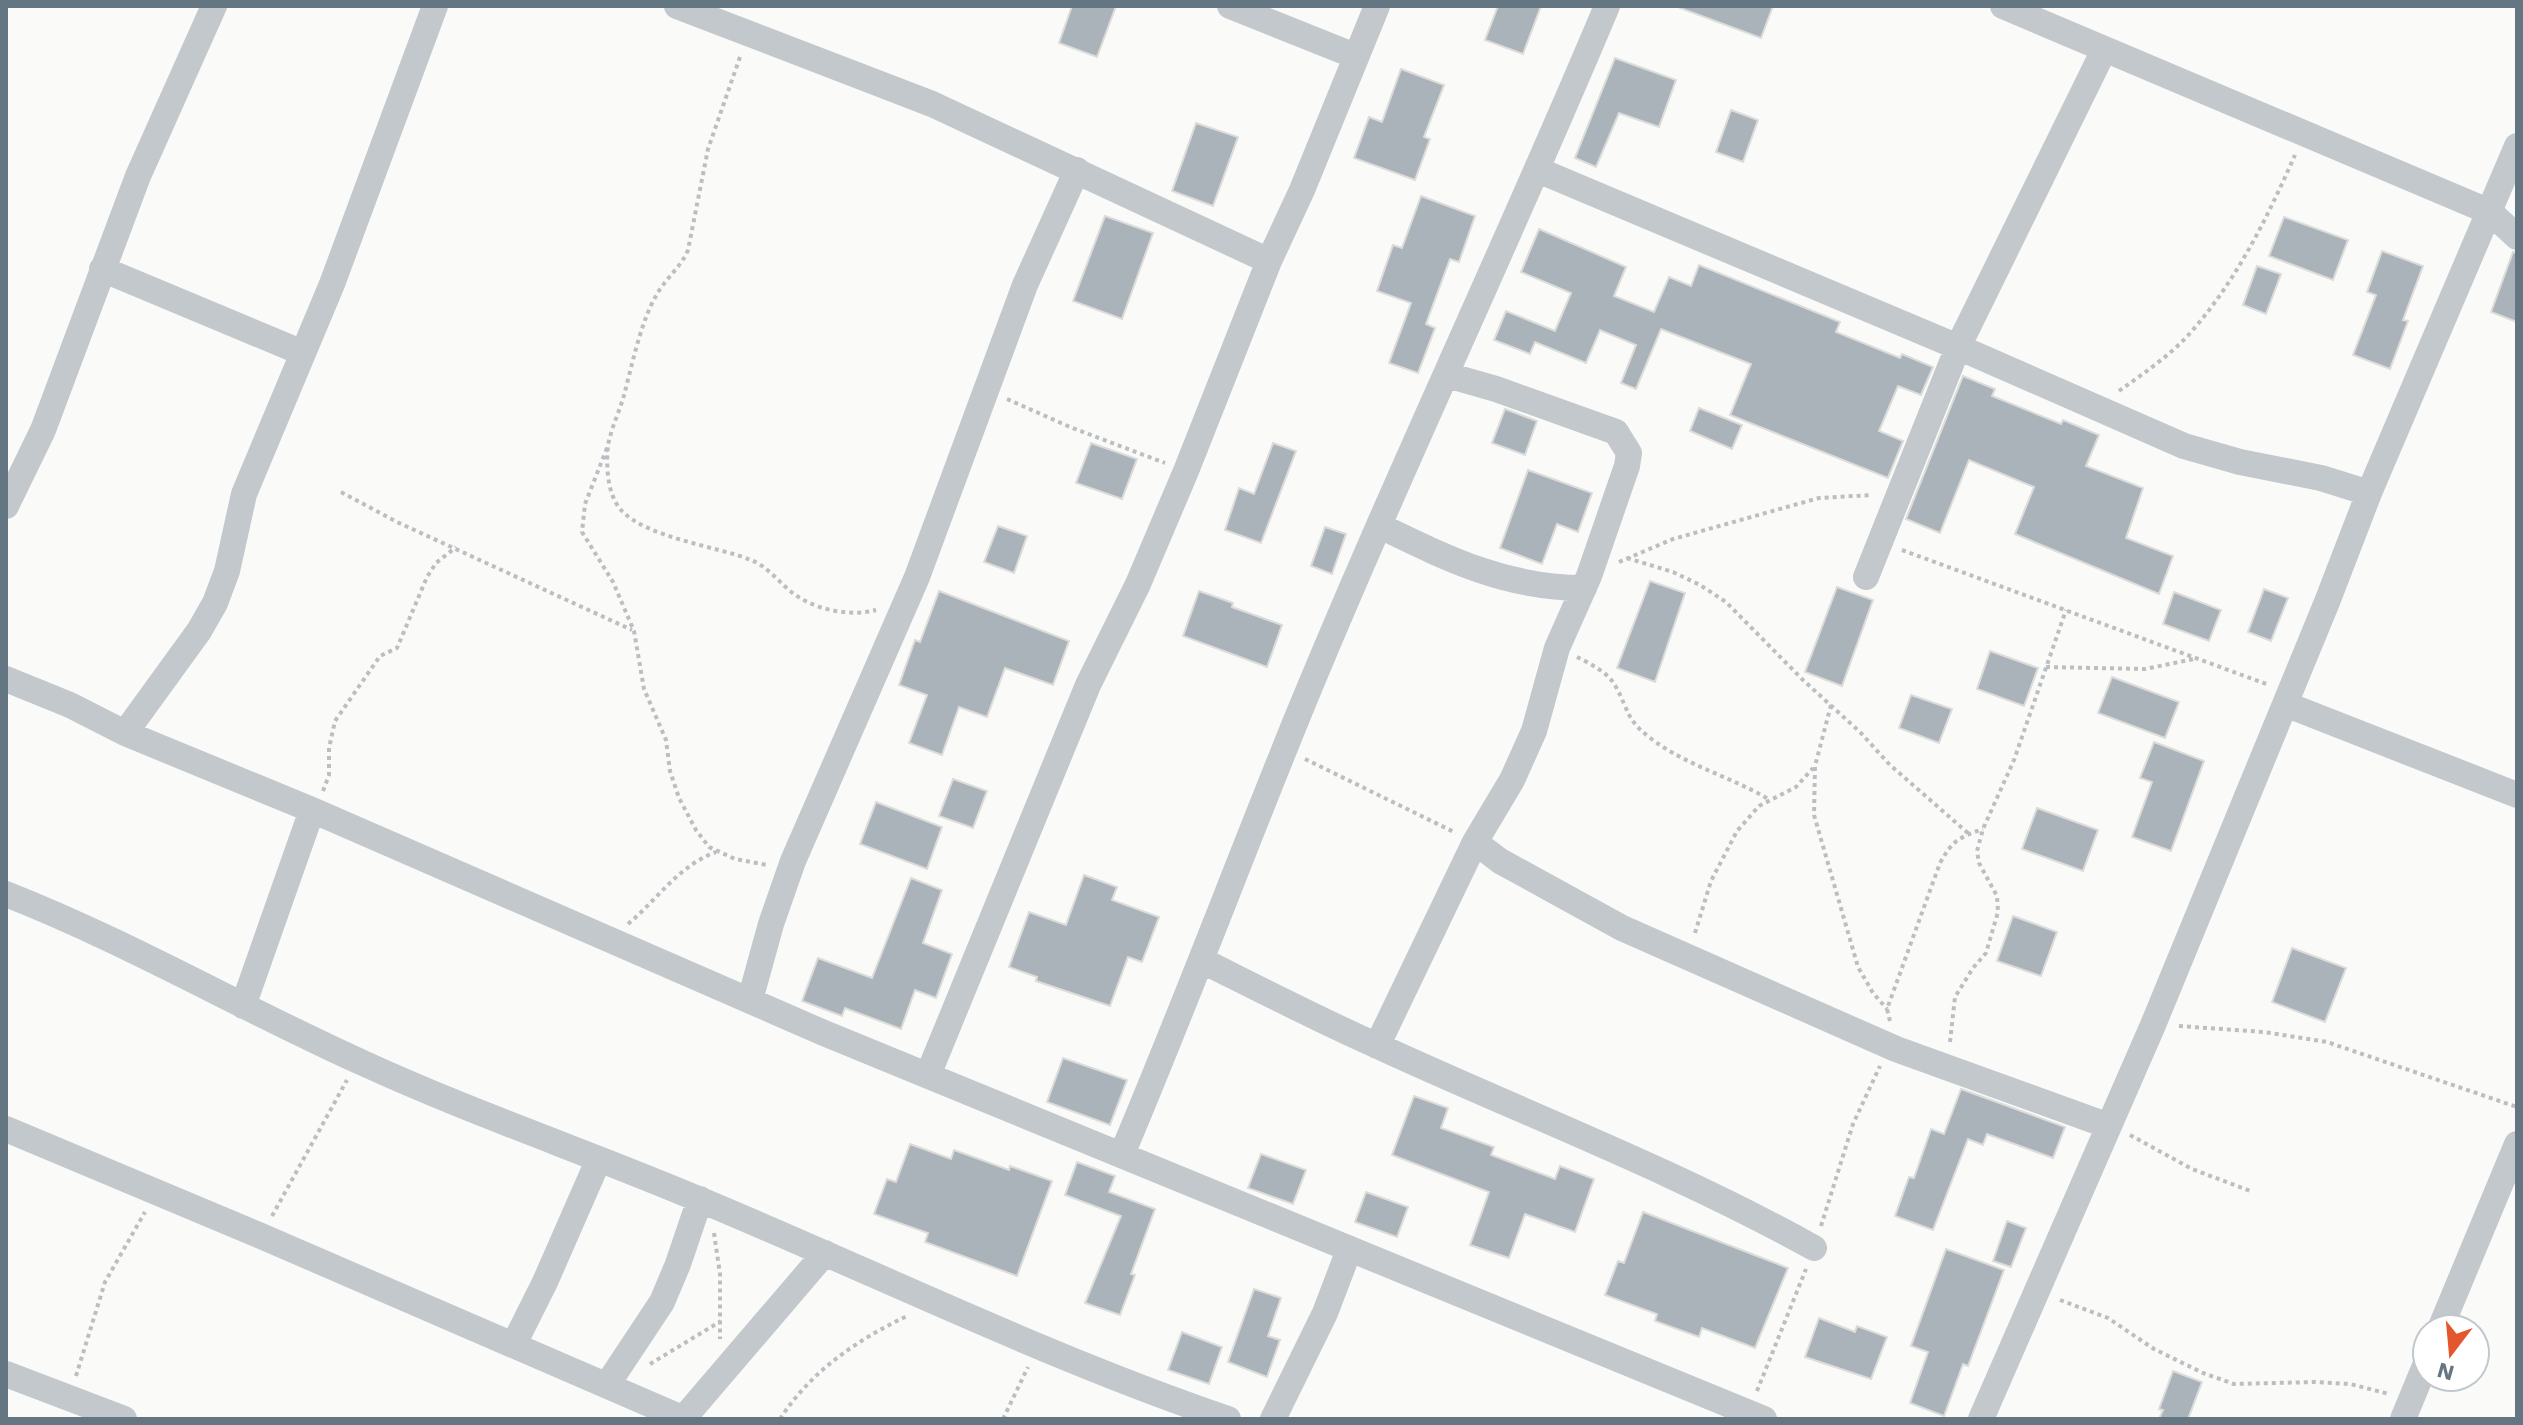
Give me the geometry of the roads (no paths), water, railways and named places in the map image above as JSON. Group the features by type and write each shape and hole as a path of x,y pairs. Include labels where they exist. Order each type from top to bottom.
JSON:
{"street":[{"path":"6,506 43,430 138,176 214,6"},
{"path":"125,733 199,631 215,603 227,571 244,494 338,269 435,6"},
{"path":"677,6 932,104 1269,261"},
{"path":"1230,6 1355,56"},
{"path":"928,1075 1088,685 1138,584 1186,471 1269,261 1302,190 1377,6"},
{"path":"1122,1154 1203,961 1285,749 1607,6"},
{"path":"2003,6 2490,212 2517,237"},
{"path":"1866,577 1958,347 2104,50"},
{"path":"1981,1419 2153,1025 2369,493 2517,146"},
{"path":"750,1000 793,861 908,599 1025,285 1077,170"},
{"path":"1538,170 2184,446 2240,462 2321,478 2369,493"},
{"path":"102,269 303,353"},
{"path":"1377,1046 1475,842 1512,780 1534,731 1557,648 1586,582 1629,453 1616,432 1605,427 1447,375"},
{"path":"1380,526 1451,561 1510,581 1552,588 1586,582"},
{"path":"6,679 70,705 125,733 312,810 928,1075 1764,1419"},
{"path":"2287,698 2517,795"},
{"path":"243,1006 312,810"},
{"path":"1475,842 1500,861 1597,915 1687,956 1896,1049 2109,1126"},
{"path":"6,894 443,1099 706,1202 1038,1346 1228,1419"},
{"path":"1203,961 1377,1046 1604,1145 1763,1220 1814,1248"},
{"path":"6,1129 514,1344 611,1380 683,1419 825,1253"},
{"path":"2447,1313 2517,1144"},
{"path":"514,1344 598,1161"},
{"path":"611,1380 662,1302 706,1202"},
{"path":"1273,1419 1325,1313 1349,1250"},
{"path":"6,1374 124,1419"}]}
